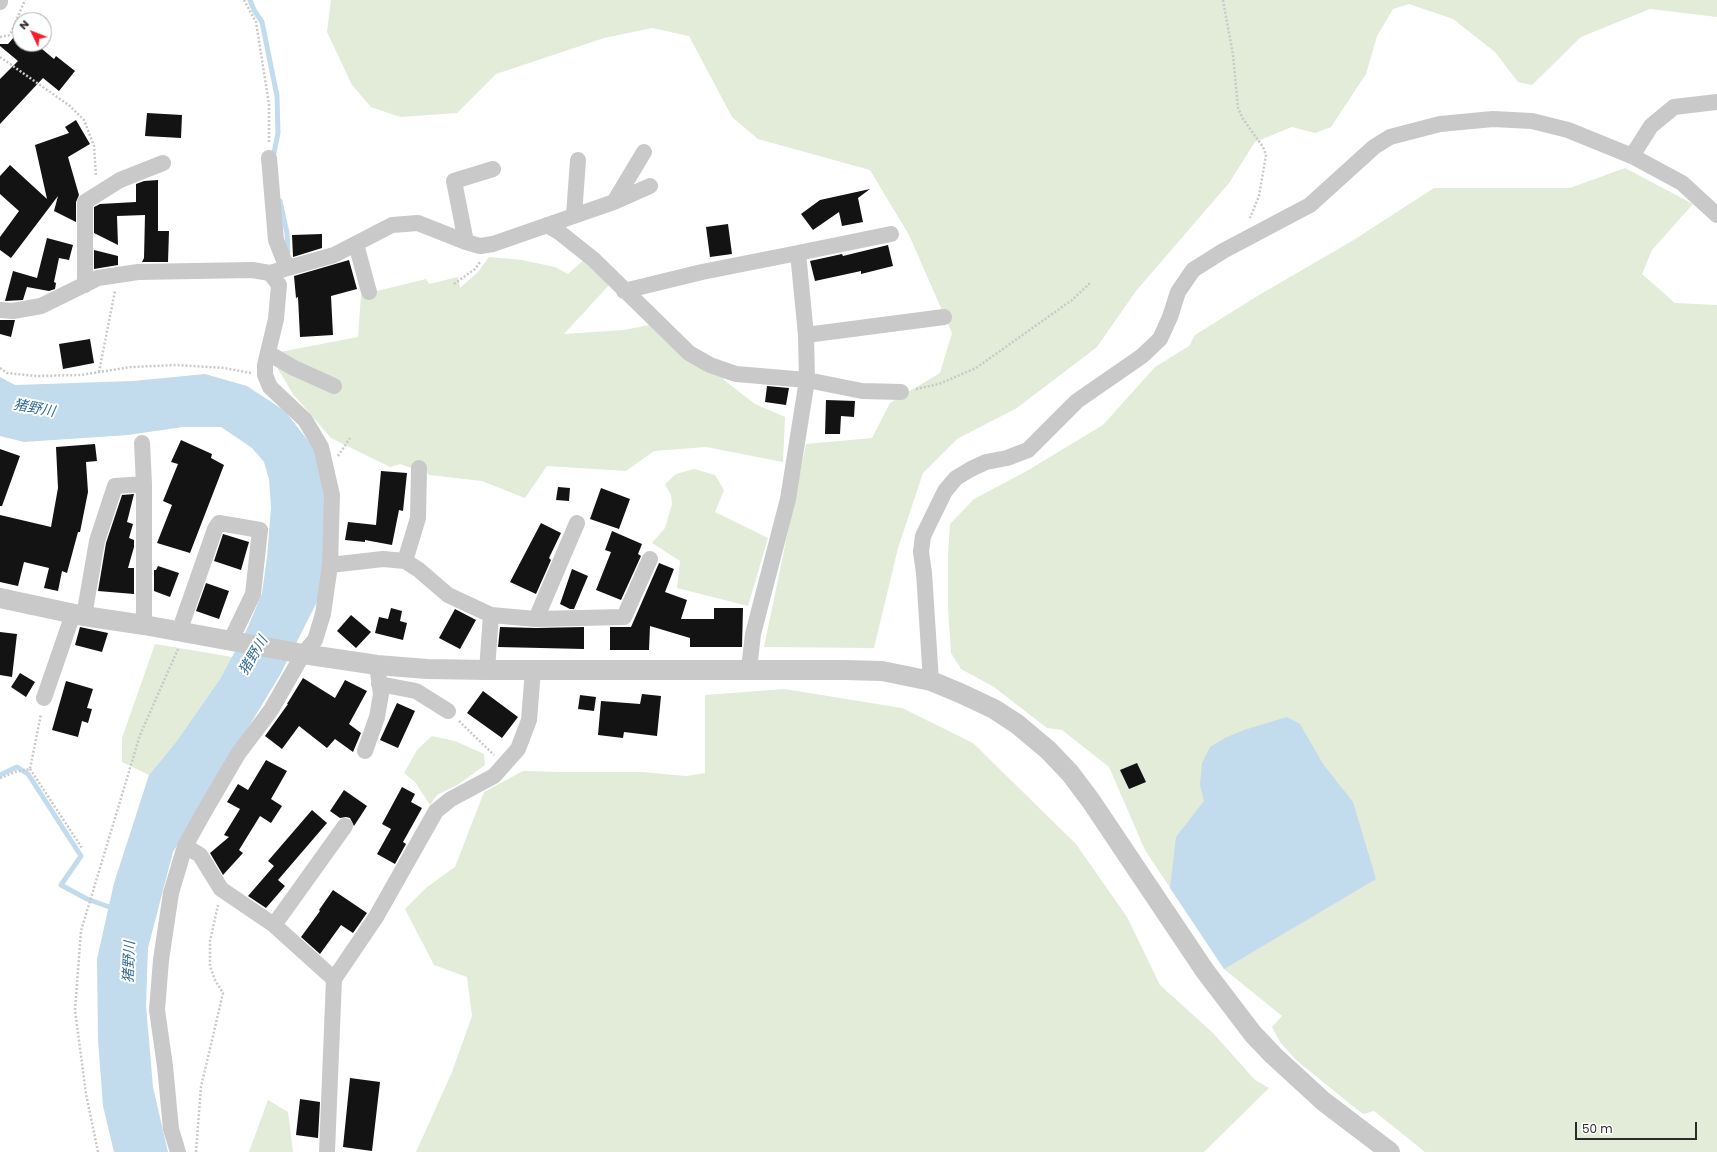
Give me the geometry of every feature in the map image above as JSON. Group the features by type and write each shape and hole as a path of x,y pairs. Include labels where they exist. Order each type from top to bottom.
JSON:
{"street":[{"path":"1632,156 1651,126 1674,107 1717,102"},
{"path":"931,681 924,573 921,552 923,536 945,491 956,478 971,469 986,462 1007,458 1028,450 1077,401 1142,356 1160,339 1170,317 1178,292 1193,270 1223,250 1245,240 1310,205 1374,147 1390,138 1440,124 1493,119 1532,121 1568,130 1632,156 1682,183 1717,215"},
{"path":"614,202 644,152"},
{"path":"269,158 276,240 287,268"},
{"path":"574,215 578,160"},
{"path":"85,285 85,202 120,180 163,163"},
{"path":"466,242 454,181 493,169"},
{"path":"0,310 13,312 41,306 98,278 138,272 178,270 252,270 270,273 334,255 392,224 418,223 480,246 493,244 523,232 614,202 650,186"},
{"path":"547,225 559,232 593,259 689,353 710,365 736,374 807,380 862,391 901,392"},
{"path":"624,291 702,272 891,234"},
{"path":"356,244 369,292"},
{"path":"749,669 753,634 788,499 807,380 806,335 798,253"},
{"path":"178,1152 171,1129 165,1066 157,1010 161,960 171,893 185,846 238,754 271,710 303,654 315,640 322,614 330,565 332,495 321,447 305,420 270,387 265,375 265,365 276,319 280,285 270,273"},
{"path":"806,335 944,318"},
{"path":"268,353 294,368 334,386"},
{"path":"142,444 144,484 144,625"},
{"path":"405,561 418,518 419,468"},
{"path":"44,698 78,615 97,541 115,486 144,484"},
{"path":"182,633 215,530 219,523 260,530 253,594 232,642"},
{"path":"536,619 576,523"},
{"path":"330,565 383,559 405,561 419,570 448,595 491,615 536,619 624,617 650,559"},
{"path":"0,598 78,615 144,625 303,654 378,674 416,691 448,711"},
{"path":"487,670 491,615"},
{"path":"378,674 427,669 749,669 882,671 931,681 994,709 1017,724 1048,750 1070,773 1205,970 1253,1034 1273,1055 1323,1101 1390,1152"},
{"path":"328,1152 334,979 376,917 436,811 451,799 494,776 518,749 529,720 533,670"},
{"path":"365,751 377,717 381,694 378,674"},
{"path":"274,925 345,826"},
{"path":"185,846 200,855 221,889 274,925 334,979"}],"path":[{"path":"0,37 10,35 25,0"},
{"path":"244,0 256,22 269,104 269,158"},
{"path":"1223,0 1233,55 1238,108 1243,119 1263,147 1266,155 1258,196 1245,233 1245,240"},
{"path":"0,57 70,106 84,120 94,146 98,194"},
{"path":"454,284 475,269 493,244"},
{"path":"99,372 118,275"},
{"path":"901,392 939,384 976,368 1072,300 1091,282"},
{"path":"0,368 7,373 36,376 81,375 131,367 176,365 224,368 265,375"},
{"path":"341,454 350,438"},
{"path":"98,1152 86,1094 75,1010 81,931 140,735 182,633"},
{"path":"44,698 30,770 82,848"},
{"path":"448,711 503,765"},
{"path":"0,778 15,772 30,770"},
{"path":"196,1152 201,1087 223,993 215,980 210,966 210,941 221,889"}],"green space":[{"path":"331,0 1717,0 1717,17 1650,9 1581,37 1532,85 1518,82 1495,52 1453,19 1409,4 1393,9 1377,36 1366,74 1331,127 1315,133 1292,127 1255,142 1229,183 1136,291 1097,347 1017,408 957,439 923,473 898,548 874,648 764,647 806,444 872,438 890,403 940,373 952,333 909,235 870,170 758,139 732,117 689,36 652,28 604,38 496,74 457,113 400,117 371,107 352,85 327,32"},
{"path":"1625,168 1693,204 1652,250 1642,274 1675,303 1717,305 1717,1152 1425,1152 1374,1111 1363,1114 1296,1060 1280,1042 1272,1027 1282,1016 1224,969 1145,850 1109,767 1062,730 1047,728 994,687 961,669 951,653 948,609 948,554 950,524 974,499 1025,472 1103,425 1155,367 1189,346 1195,335 1259,295 1352,241 1434,188 1570,188"},
{"path":"588,256 610,284 564,334 624,330 654,324 717,364 724,380 755,404 785,417 783,462 706,447 654,451 626,471 547,466 525,498 482,481 429,475 420,462 414,469 400,464 390,467 331,438 293,394 278,369 280,352 358,337 361,295 426,279 429,284 458,277 460,288 478,272 489,257 522,260 555,267 568,274"},
{"path":"694,469 715,475 724,490 715,512 768,538 748,606 677,588 680,561 652,543 665,528 672,504 671,495 665,484 676,474"},
{"path":"155,644 232,657 220,679 176,742 149,775 122,762 122,738"},
{"path":"784,689 902,708 973,743 1076,844 1127,917 1160,985 1213,1033 1255,1080 1269,1088 1204,1152 416,1152 452,1072 472,1016 467,977 434,965 405,909 427,887 455,867 484,792 523,771 642,772 686,776 705,773 705,695"},
{"path":"432,736 455,741 484,754 485,765 459,784 437,795 430,805 415,782 404,773 417,750"},
{"path":"268,1100 288,1112 293,1152 249,1152"}],"water":[{"name":"猪野川","path":"205,374 247,386 285,411 320,456 326,503 321,594 280,675 173,852 148,948 146,1005 153,1087 168,1152 114,1152 103,1106 98,1040 97,959 114,883 149,775 176,742 220,679 248,627 262,593 271,508 269,479 264,462 252,448 221,427 183,427 128,435 24,442 0,436 0,377 15,385 133,381"},
{"path":"1287,717 1300,724 1323,764 1353,802 1376,879 1224,969 1170,888 1176,837 1204,801 1200,785 1202,763 1210,747 1225,738 1244,730"}],"building":[{"path":"12,39 12,52 46,52 54,59 56,56 75,71 59,91 43,78 0,124 0,79 18,61 0,46 0,44 8,44"},
{"path":"147,113 182,115 181,138 145,136"},
{"path":"76,120 90,144 68,157 79,195 76,202 76,222 54,211 58,196 11,258 0,250 0,237 19,211 0,194 0,176 10,165 47,199 35,145 69,133 65,127"},
{"path":"158,180 158,231 169,231 168,262 142,262 144,258 145,215 117,216 118,245 94,233 94,207 100,204 136,202 136,184 144,181"},
{"path":"870,189 858,198 863,222 842,226 839,212 813,230 801,214 820,200"},
{"path":"728,224 732,254 710,257 706,227"},
{"path":"322,234 322,248 293,257 292,235"},
{"path":"47,238 73,245 69,260 59,258 54,282 56,283 55,289 49,291 27,287 23,300 5,301 13,271 37,278"},
{"path":"888,245 893,266 861,274 861,271 815,281 810,261 842,254 843,256"},
{"path":"94,250 118,256 118,265 94,269"},
{"path":"349,260 357,289 331,296 333,335 300,337 298,297 296,298 294,276"},
{"path":"0,320 15,320 11,337 0,334"},
{"path":"90,339 94,363 63,369 59,344"},
{"path":"767,386 789,388 786,405 765,402"},
{"path":"826,400 855,401 854,417 841,416 840,434 825,434"},
{"path":"181,440 212,454 211,458 224,465 190,553 157,543 172,505 163,501 178,464 171,462"},
{"path":"95,444 97,461 86,462 88,492 80,532 78,532 67,573 62,571 58,591 44,588 49,568 24,562 18,586 0,582 0,515 51,527 58,488 56,447"},
{"path":"0,449 20,456 2,506 0,506"},
{"path":"381,471 407,473 403,511 399,510 392,545 365,540 365,542 345,540 348,522 376,525"},
{"path":"558,487 570,488 569,501 556,500"},
{"path":"601,488 630,499 619,529 590,519"},
{"path":"134,494 127,522 133,524 129,538 134,540 134,547 128,568 134,568 134,594 98,591 106,543 122,495"},
{"path":"541,523 561,533 549,558 551,560 536,594 510,582"},
{"path":"612,531 642,544 638,554 641,556 621,600 596,590 611,552 605,550"},
{"path":"223,534 249,542 241,570 214,561"},
{"path":"659,563 674,569 665,592 687,600 681,619 714,619 714,608 743,608 742,647 690,647 690,638 650,626 649,650 610,650 610,627 631,627"},
{"path":"158,566 179,573 170,597 154,591 154,570 156,570"},
{"path":"572,569 588,576 574,609 570,609 560,604"},
{"path":"206,583 229,591 219,619 196,611"},
{"path":"391,608 402,611 400,621 407,623 403,640 375,633 379,617 388,619"},
{"path":"455,609 476,620 460,649 439,638"},
{"path":"351,615 371,632 356,648 337,631"},
{"path":"80,627 108,633 102,652 75,645"},
{"path":"500,627 584,627 584,649 498,647"},
{"path":"0,632 17,634 12,677 0,675"},
{"path":"20,673 35,682 26,697 11,687"},
{"path":"303,678 335,698 345,680 367,691 349,724 361,733 353,752 335,739 327,748 299,726 282,749 265,736 288,704"},
{"path":"66,681 93,689 87,708 92,709 88,723 82,721 78,737 52,730"},
{"path":"483,691 518,717 502,738 467,713"},
{"path":"642,694 661,696 657,736 624,732 623,738 598,735 601,701 640,704"},
{"path":"580,695 596,697 594,711 578,709"},
{"path":"397,703 415,711 398,748 380,740"},
{"path":"266,760 287,771 271,799 282,806 271,823 260,816 239,850 243,853 223,875 210,853 229,837 224,835 240,809 227,802 238,784 248,790"},
{"path":"1137,763 1146,782 1129,789 1120,770"},
{"path":"402,787 415,794 411,802 422,808 403,842 406,844 395,864 377,854 391,829 382,824"},
{"path":"344,790 367,806 354,826 350,818 340,818 330,811"},
{"path":"312,810 327,823 278,880 285,886 266,908 248,896 274,866 268,861"},
{"path":"333,890 367,913 353,933 341,925 320,954 301,937"},
{"path":"350,1078 380,1082 372,1151 343,1147"},
{"path":"300,1099 320,1102 318,1138 296,1135"}],"waterway":[{"path":"250,0 254,10 262,22 277,96 278,133 273,158"},
{"path":"280,201 287,233 288,252"},
{"path":"0,775 17,767 28,774 81,856 61,885 87,899 115,909"}]}
